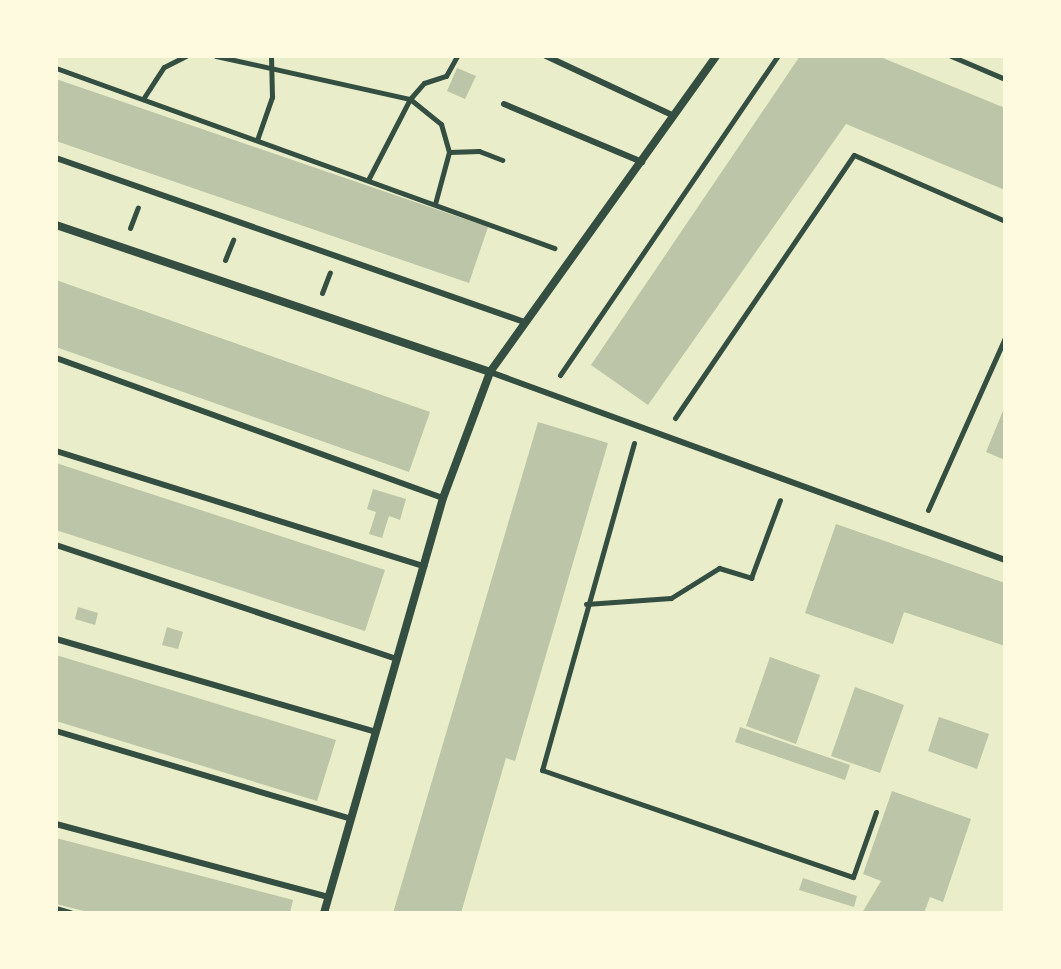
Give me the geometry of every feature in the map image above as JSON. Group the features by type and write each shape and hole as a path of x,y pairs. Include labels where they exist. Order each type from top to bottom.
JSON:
{"street":[{"path":"324,913 443,498 490,372 577,256 716,56"},
{"path":"56,225 490,372"}],"lane":[{"path":"546,56 674,116"},
{"path":"504,104 642,162"},
{"path":"56,158 526,323"},
{"path":"56,358 443,498"},
{"path":"490,372 1005,560"},
{"path":"56,451 424,566"},
{"path":"56,545 397,659"},
{"path":"56,639 376,732"},
{"path":"56,731 351,819"},
{"path":"56,824 328,897"},
{"path":"56,909 70,913"}],"path":[{"path":"143,99 164,67 186,56"},
{"path":"216,56 272,72 359,84 410,99 441,124 449,152 435,204"},
{"path":"257,140 272,97 271,56"},
{"path":"368,180 410,99 424,83 446,76 457,56"},
{"path":"547,393 778,56"},
{"path":"951,56 1005,79"},
{"path":"56,68 577,256"},
{"path":"449,152 479,151 502,160"},
{"path":"663,435 854,155 1005,221"},
{"path":"122,247 145,189"},
{"path":"218,280 240,222"},
{"path":"315,313 335,256"},
{"path":"919,529 1005,338"},
{"path":"638,427 542,770 853,877 876,812"},
{"path":"586,604 671,598 719,568 751,578 787,481"}],"building":[{"path":"800,56 878,56 1005,108 1005,190 846,124 648,405 591,365"},
{"path":"457,68 476,76 465,99 447,91"},
{"path":"56,79 488,227 469,283 56,141"},
{"path":"56,280 430,412 409,472 56,347"},
{"path":"1005,406 1005,460 986,452"},
{"path":"538,422 608,443 515,761 506,758 461,913 393,913"},
{"path":"56,463 385,570 365,631 56,530"},
{"path":"373,489 406,499 400,520 389,516 382,538 369,534 376,512 367,509"},
{"path":"836,524 1005,583 1005,646 904,612 893,644 805,613"},
{"path":"78,607 98,613 95,625 75,619"},
{"path":"167,627 183,632 178,649 162,645"},
{"path":"56,655 336,740 317,801 56,721"},
{"path":"770,657 820,675 796,744 746,726"},
{"path":"855,687 904,705 880,773 831,756"},
{"path":"939,717 989,734 977,769 928,751"},
{"path":"740,727 850,765 845,780 735,742"},
{"path":"892,791 971,819 943,902 930,897 924,913 862,913 881,881 863,874"},
{"path":"56,838 293,900 290,913 92,913 56,904"},
{"path":"803,878 857,896 854,907 799,890"}]}
